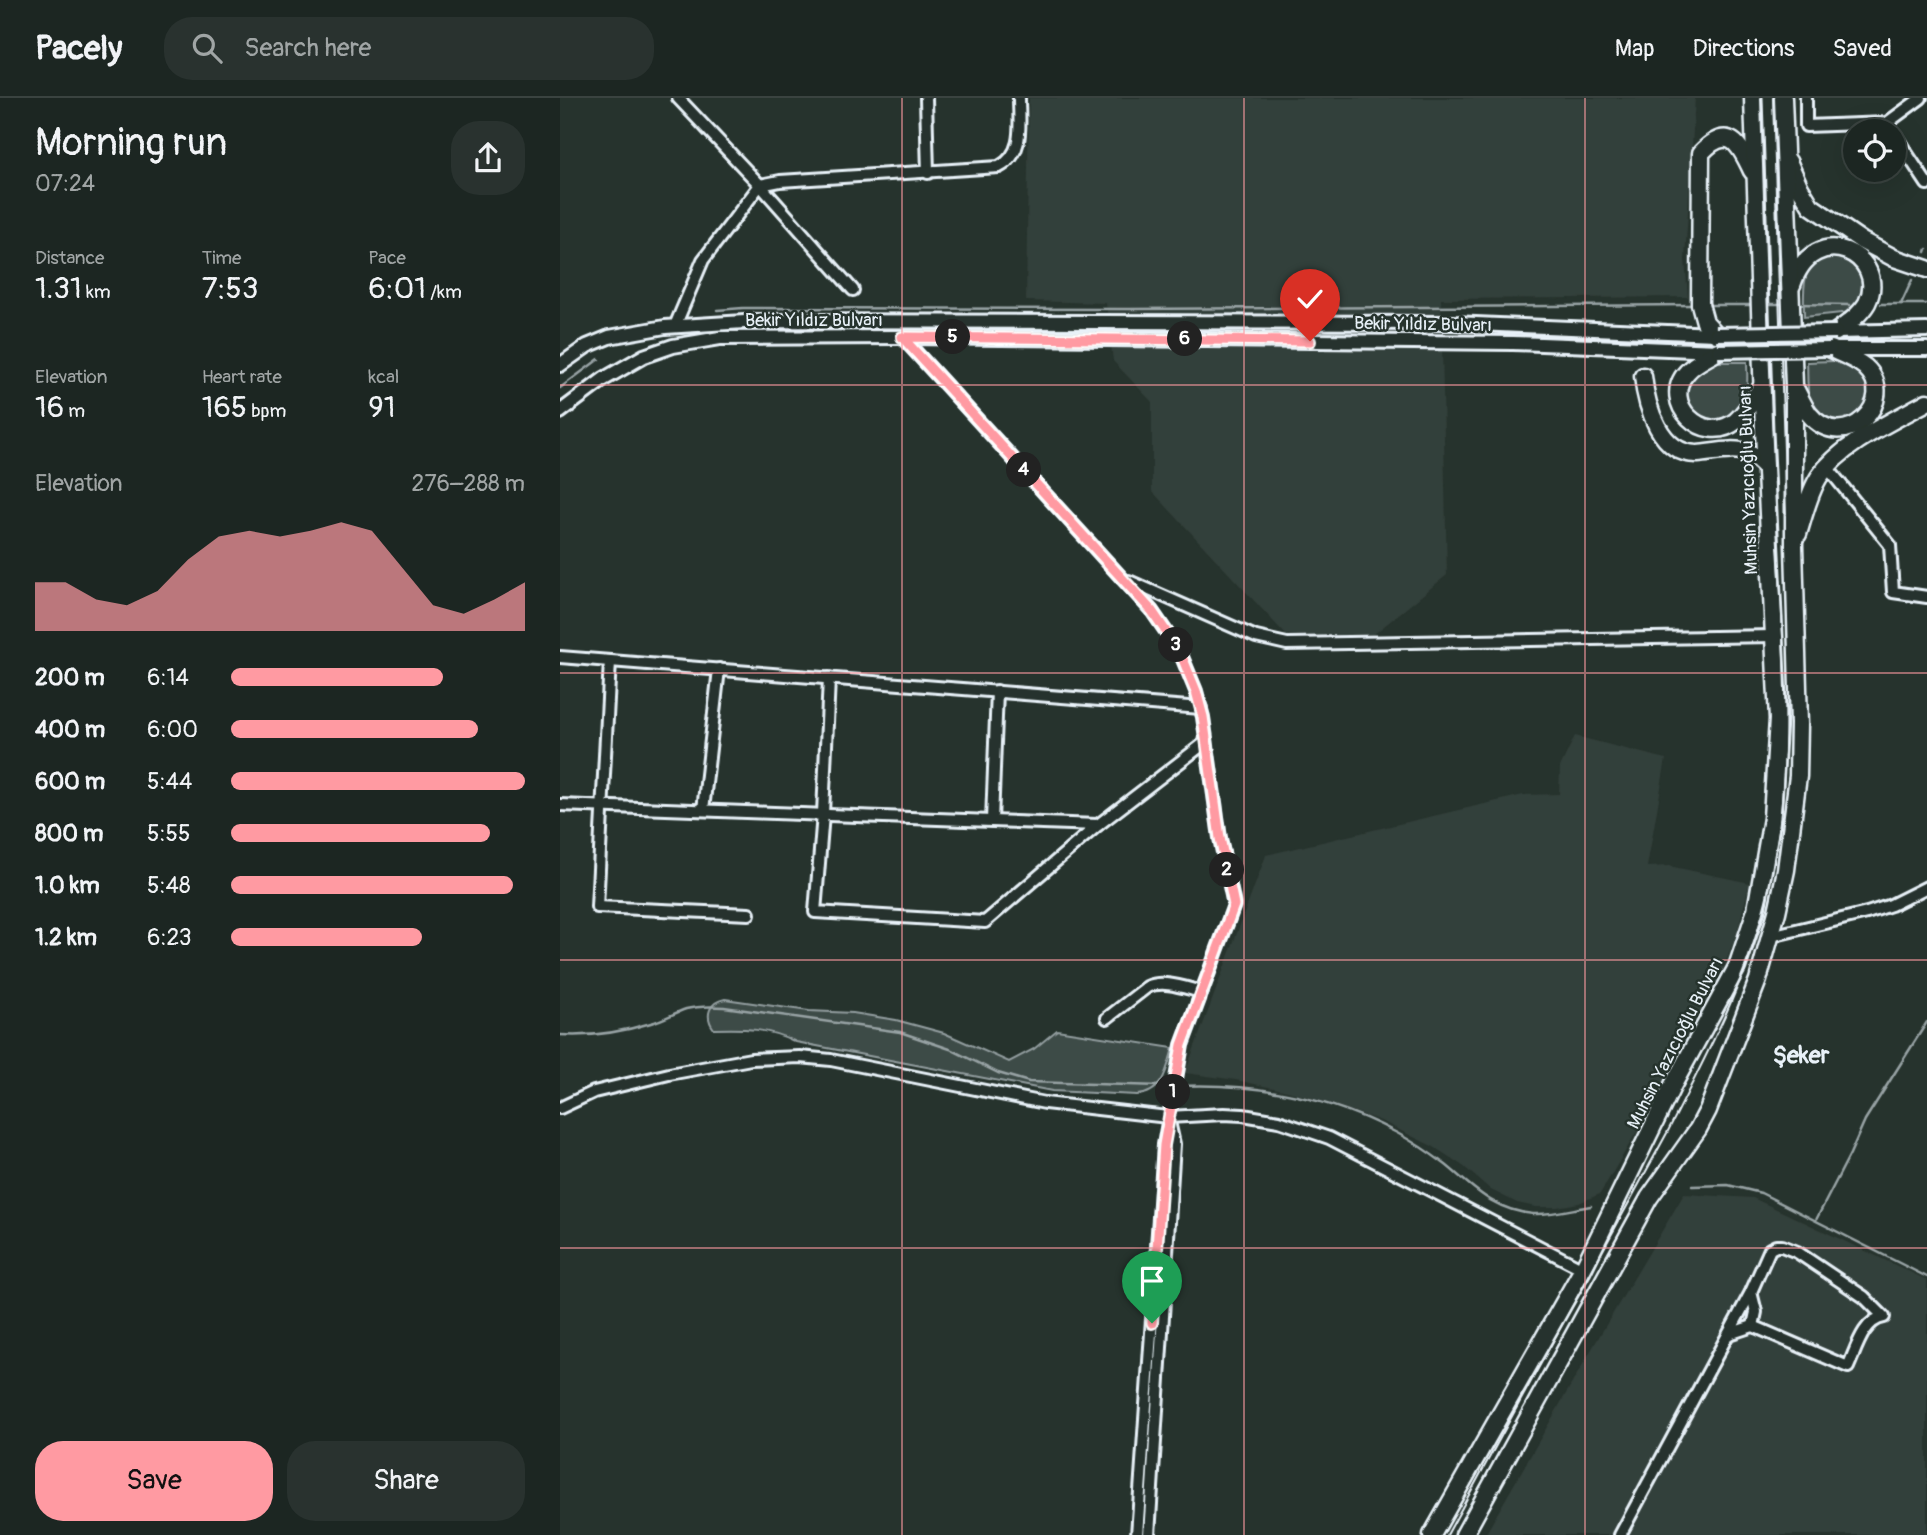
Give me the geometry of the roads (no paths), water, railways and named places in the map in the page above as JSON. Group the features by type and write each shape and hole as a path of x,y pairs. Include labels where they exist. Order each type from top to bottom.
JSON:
{"highway":[{"name":"Muhsin Yazıcıoğlu Bulvarı","path":"1432,1535 1583,1269 1673,1085 1737,967 1756,910 1773,806 1778,719 1765,466 1753,98"},
{"path":"1464,1535 1649,1198 1703,1119 1758,980 1786,870 1798,776 1799,724 1794,546 1794,385 1783,98"},
{"path":"1716,334 1705,321 1700,304 1701,153 1713,142 1731,140 1740,145 1756,180"},
{"path":"1784,144 1790,166 1811,206 1862,241 1894,258 1927,269"},
{"path":"1791,288 1796,274 1805,262 1822,249 1847,251 1861,261 1870,279 1868,299 1859,314 1836,332"},
{"path":"1794,385 1807,411 1821,424 1833,429 1844,429 1854,427 1866,418 1872,408 1875,393 1870,374 1863,365 1831,349"},
{"path":"1718,351 1687,370 1682,380 1680,404 1691,421 1710,428 1721,428 1732,423 1751,405 1763,384"},
{"path":"1643,376 1651,413 1670,444 1688,453 1748,453 1765,466"},
{"path":"1794,546 1815,485 1827,467 1858,442 1927,402"},
{"path":"1730,451 1747,444 1764,431"}],"main road":[{"name":"Bekir Yıldız Bulvarı","path":"560,365 587,346 608,337 675,326 794,320 1440,323 1716,334 1927,330"},
{"name":"Bekir Yıldız Bulvarı","path":"560,412 630,363 688,342 720,338 902,337 1513,343 1718,351 1927,349"}],"street":[{"path":"678,98 760,184 853,290"},
{"path":"926,98 928,173"},
{"path":"675,326 703,260 760,184 995,169 1008,162 1018,146 1019,98"},
{"path":"1806,98 1806,126 1843,128"},
{"path":"1901,119 1921,98"},
{"path":"1906,152 1927,184"},
{"path":"902,337 1152,611 1173,640 1192,677 1201,708 1220,838 1234,905 1182,1045 1168,1117 1137,1535"},
{"path":"1827,467 1890,545 1893,592 1927,597"},
{"path":"1123,578 1256,637 1287,644 1774,636"},
{"path":"560,657 1201,708"},
{"path":"610,661 597,906 749,914"},
{"path":"703,810 719,669"},
{"path":"829,678 823,814 815,912 985,922 1098,825 1206,742"},
{"path":"992,821 997,691"},
{"path":"560,805 1098,825"},
{"path":"1771,936 1867,913 1891,905 1927,887"},
{"path":"1107,1018 1154,984 1202,992"},
{"path":"560,1108 594,1092 669,1074 751,1059 800,1056 1045,1103 1168,1117 1243,1115 1313,1131 1344,1145 1583,1269"},
{"path":"1149,1535 1174,1144 1168,1117"},
{"path":"1620,1535 1751,1292 1767,1252 1773,1247 1782,1246 1797,1252 1858,1292 1884,1317 1875,1319 1868,1325 1848,1367 1753,1326 1729,1334"},
{"path":"1751,1292 1755,1305 1753,1326"}],"waterway":[{"path":"1901,304 1912,280"},
{"path":"1765,304 1783,304"},
{"path":"1797,304 1850,305"},
{"path":"1881,304 1927,304"},
{"path":"717,310 1696,305"},
{"path":"1706,305 1755,305"},
{"path":"560,388 599,359"},
{"path":"560,1035 617,1031 655,1022 686,1009 724,1007 900,1032 950,1049 998,1073 1029,1082 1161,1086"},
{"path":"1816,1220 1865,1120 1927,1022"},
{"path":"1179,1086 1263,1090 1345,1110 1410,1140 1485,1197 1519,1212 1547,1214 1591,1206"},
{"path":"1692,1186 1728,1185 1761,1193 1927,1277"}],"tram line":[{"path":"1447,1535 1697,1074 1739,983 1751,952 1769,888 1783,793 1785,698 1771,405 1761,98"},
{"path":"1773,98 1786,514"}],"district":[{"name":"Şeker","path":"1801,1055"}]}
